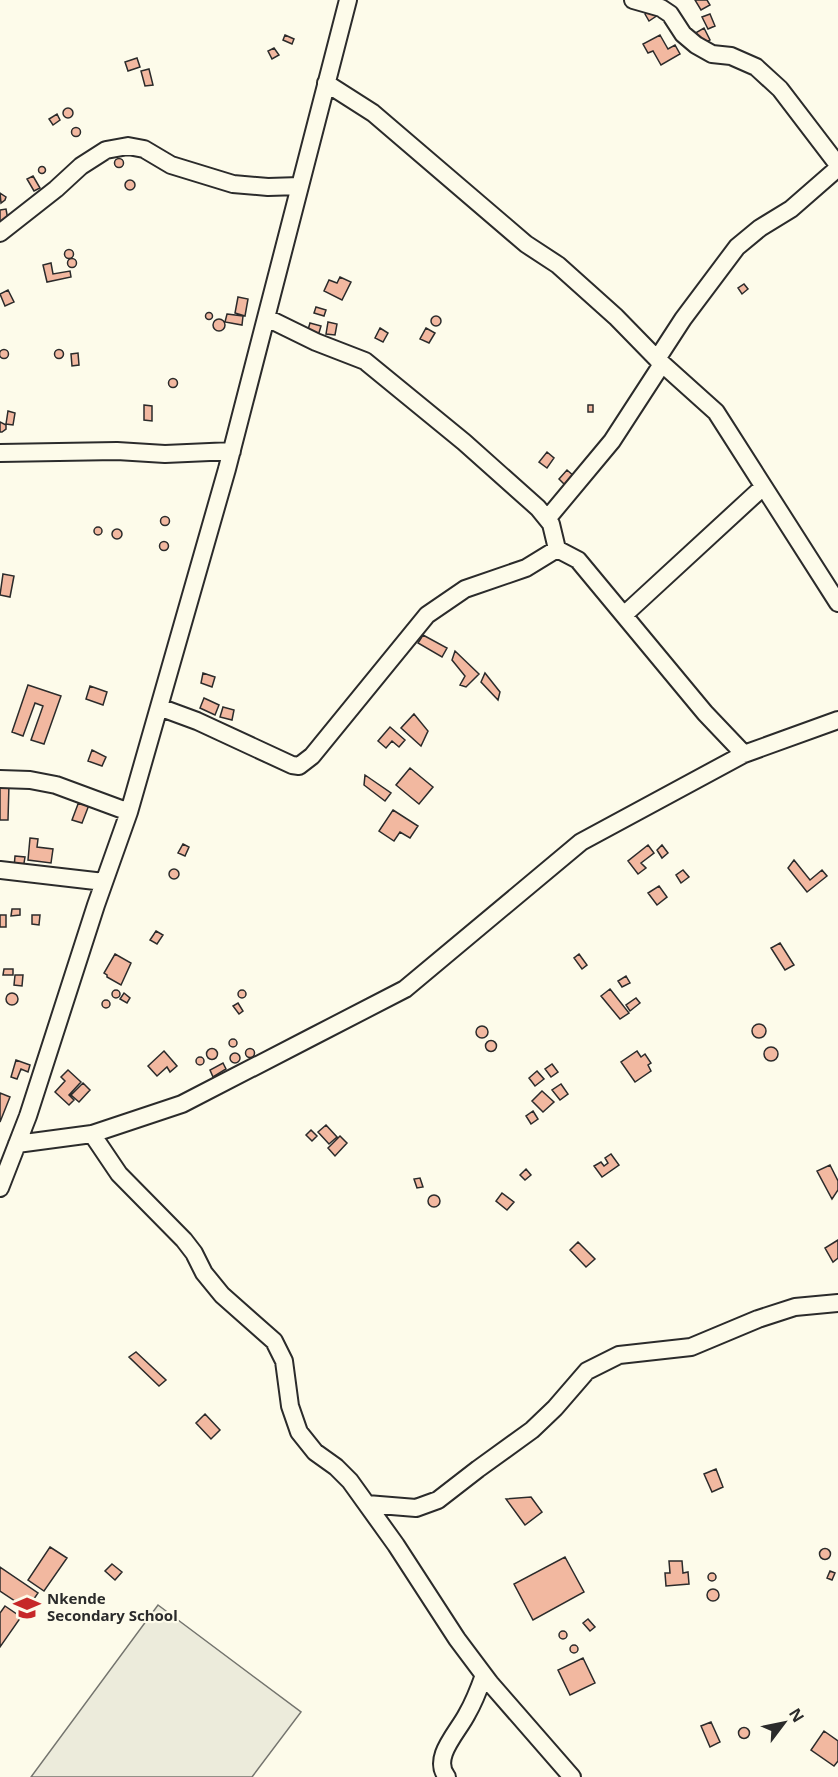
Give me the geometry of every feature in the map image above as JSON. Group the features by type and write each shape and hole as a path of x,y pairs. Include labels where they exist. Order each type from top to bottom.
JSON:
{"street":[{"path":"0,1188 28,1116 129,812 232,451 348,0"},
{"path":"547,519 612,441 641,398 683,319 737,248 760,228 791,209 838,166 780,89 756,67 731,56 712,54 683,34 670,14 661,8 633,0"},
{"path":"326,83 373,113 526,244 558,265 716,412 838,603"},
{"path":"0,233 81,166 106,150 128,146 144,149 171,165 233,184 268,187 300,186"},
{"path":"267,318 316,342 365,361 464,442 537,508 551,524 557,549 578,560 705,713 744,754"},
{"path":"0,453 117,451 165,454 232,451"},
{"path":"624,615 763,487"},
{"path":"159,707 197,721 292,765 299,766 312,756 427,615 465,590 526,568 557,549"},
{"path":"17,1144 92,1134 182,1104 405,989 581,842 744,754 838,720"},
{"path":"0,779 30,780 56,785 129,812"},
{"path":"0,870 104,882"},
{"path":"92,1134 119,1174 184,1240 194,1253 204,1273 222,1295 274,1341 284,1361 290,1406 299,1432 315,1452 336,1467 350,1481 368,1504 457,1639 484,1675 572,1777"},
{"path":"368,1504 416,1508 438,1500 532,1430 555,1408 587,1371 619,1355 691,1347 758,1319 795,1307 838,1303"},
{"path":"447,1777 441,1767 443,1756 466,1716 484,1675"}],"shaded area":[{"path":"158,1605 301,1712 252,1777 31,1777"}],"building":[{"path":"695,0 707,0 710,5 701,10"},
{"path":"654,8 658,15 649,21 645,14"},
{"path":"710,14 715,26 708,29 702,17"},
{"path":"704,28 710,40 698,46 692,35"},
{"path":"285,35 294,39 292,44 283,40"},
{"path":"660,35 668,49 675,45 680,54 661,65 653,51 648,53 643,44"},
{"path":"274,48 279,55 272,59 268,51"},
{"path":"137,58 140,67 128,71 125,62"},
{"path":"149,69 153,85 145,86 141,71"},
{"path":"68,108 72,109 72,117 68,118 64,117 63,113 64,109"},
{"path":"57,114 60,120 53,125 49,119"},
{"path":"76,127 81,132 76,137 71,132"},
{"path":"119,158 124,163 119,168 114,163"},
{"path":"42,166 46,170 42,174 38,170"},
{"path":"33,176 40,188 34,191 27,179"},
{"path":"130,180 135,185 130,190 125,185"},
{"path":"0,193 6,197 1,203"},
{"path":"6,209 8,220 0,221 0,210"},
{"path":"69,250 73,254 69,258 65,254"},
{"path":"72,259 76,263 72,267 68,263"},
{"path":"51,263 53,274 70,271 71,277 47,282 43,265"},
{"path":"340,277 351,282 342,300 324,291 329,280 337,283"},
{"path":"744,284 748,289 742,294 738,288"},
{"path":"8,290 14,302 5,306 0,294"},
{"path":"238,297 248,299 245,316 235,313"},
{"path":"316,307 326,310 324,316 314,313"},
{"path":"209,313 212,316 209,319 206,316"},
{"path":"227,314 243,316 242,325 225,322"},
{"path":"436,316 440,317 440,325 436,326 432,325 431,321 432,317"},
{"path":"219,319 225,325 219,331 213,325"},
{"path":"328,322 337,324 335,335 326,334"},
{"path":"310,323 321,326 318,336 307,333"},
{"path":"380,328 388,333 383,342 375,338"},
{"path":"426,328 435,333 429,343 420,339"},
{"path":"4,349 9,354 4,359 -1,354"},
{"path":"59,350 63,354 59,358 55,354"},
{"path":"78,353 79,365 72,366 71,354"},
{"path":"173,378 178,383 173,388 168,383"},
{"path":"144,405 152,406 152,421 144,420"},
{"path":"588,405 593,405 593,412 588,412"},
{"path":"8,411 15,413 13,425 6,424"},
{"path":"0,422 6,425 6,429 2,432 0,432"},
{"path":"547,452 554,458 547,468 539,462"},
{"path":"567,470 575,477 566,486 559,479"},
{"path":"165,517 169,521 165,525 161,521"},
{"path":"98,527 102,531 98,535 94,531"},
{"path":"117,529 121,530 121,538 117,539 113,538 112,534 113,530"},
{"path":"164,541 169,546 164,551 159,546"},
{"path":"3,574 14,576 10,597 0,595"},
{"path":"423,635 447,648 442,657 418,643"},
{"path":"455,651 479,674 466,687 460,685 465,676 452,660"},
{"path":"203,673 215,677 212,687 201,683"},
{"path":"485,673 500,692 498,700 481,682"},
{"path":"28,685 61,696 44,744 31,740 43,706 35,703 23,736 12,732"},
{"path":"90,686 107,692 103,705 86,699"},
{"path":"204,698 219,705 215,715 200,708"},
{"path":"223,707 234,710 232,720 220,717"},
{"path":"414,714 428,731 421,746 401,728"},
{"path":"390,727 405,740 399,747 392,741 386,748 378,741"},
{"path":"92,750 106,757 102,766 88,761"},
{"path":"410,768 433,787 419,804 396,785"},
{"path":"365,775 391,793 385,801 364,785"},
{"path":"0,784 9,784 8,820 0,820"},
{"path":"78,804 89,805 82,823 72,820"},
{"path":"393,810 418,826 410,838 400,832 394,841 379,831"},
{"path":"30,838 38,839 37,847 53,849 51,863 28,860"},
{"path":"183,844 189,847 185,856 178,853"},
{"path":"648,845 654,853 641,863 646,868 638,874 628,861"},
{"path":"662,845 668,853 662,858 657,850"},
{"path":"15,856 25,857 23,869 14,868"},
{"path":"794,860 810,880 822,870 827,876 807,892 788,868"},
{"path":"174,869 178,870 178,878 174,879 170,878 169,874 170,870"},
{"path":"683,870 689,877 681,883 676,875"},
{"path":"659,886 667,897 657,905 648,893"},
{"path":"12,909 20,909 20,915 11,916"},
{"path":"0,915 6,915 6,927 0,927"},
{"path":"32,915 40,915 39,925 32,924"},
{"path":"156,931 163,935 157,944 150,940"},
{"path":"780,943 794,965 785,970 771,948"},
{"path":"115,954 131,963 121,985 104,973"},
{"path":"579,954 587,965 582,969 574,958"},
{"path":"4,969 13,969 13,975 3,975"},
{"path":"15,975 23,975 22,986 14,985"},
{"path":"626,976 630,983 622,987 618,981"},
{"path":"610,989 629,1013 620,1019 601,996"},
{"path":"116,990 120,994 116,998 112,994"},
{"path":"242,990 246,994 242,998 238,994"},
{"path":"14,993 18,999 14,1005 10,1005 6,997"},
{"path":"124,993 130,998 127,1003 120,999"},
{"path":"636,998 640,1003 630,1011 626,1005"},
{"path":"106,1000 110,1004 106,1008 102,1004"},
{"path":"238,1003 243,1011 239,1014 233,1006"},
{"path":"756,1024 762,1024 766,1031 762,1038 756,1038 752,1034 752,1028"},
{"path":"482,1026 488,1032 482,1038 476,1032"},
{"path":"233,1039 237,1043 233,1047 229,1043"},
{"path":"491,1041 495,1042 495,1050 491,1051 487,1050 486,1046 487,1042"},
{"path":"771,1047 776,1049 778,1054 776,1059 771,1061 766,1059 764,1054 766,1049"},
{"path":"250,1048 255,1053 250,1058 245,1053"},
{"path":"212,1049 216,1050 216,1058 212,1059 208,1058 207,1054 208,1050"},
{"path":"164,1051 177,1066 170,1072 167,1067 157,1076 148,1066"},
{"path":"637,1051 641,1057 645,1054 651,1063 648,1065 651,1071 635,1082 621,1062"},
{"path":"235,1053 240,1058 235,1063 230,1058"},
{"path":"200,1057 204,1061 200,1065 196,1061"},
{"path":"16,1060 30,1065 28,1072 21,1069 17,1079 11,1077"},
{"path":"223,1063 226,1069 213,1077 210,1070"},
{"path":"552,1064 558,1072 551,1077 545,1069"},
{"path":"68,1070 81,1082 69,1095 74,1100 69,1105 55,1092 65,1081 61,1077"},
{"path":"537,1071 544,1079 535,1086 529,1078"},
{"path":"83,1083 90,1090 79,1102 71,1095"},
{"path":"561,1084 568,1094 560,1100 552,1090"},
{"path":"542,1091 554,1102 543,1112 532,1101"},
{"path":"0,1093 10,1097 0,1122"},
{"path":"533,1111 538,1119 531,1124 526,1116"},
{"path":"326,1125 337,1137 329,1144 318,1132"},
{"path":"311,1130 317,1136 312,1141 306,1135"},
{"path":"340,1136 347,1143 335,1156 328,1148"},
{"path":"611,1154 619,1165 602,1177 594,1166 601,1162 604,1166 608,1163 605,1158"},
{"path":"830,1165 838,1181 838,1190 832,1199 817,1171"},
{"path":"526,1169 531,1175 525,1180 520,1175"},
{"path":"420,1178 423,1187 417,1188 414,1179"},
{"path":"502,1193 514,1202 507,1210 496,1201"},
{"path":"436,1195 440,1201 436,1207 432,1207 428,1199"},
{"path":"838,1240 838,1258 833,1262 825,1248"},
{"path":"578,1242 595,1259 586,1267 570,1250"},
{"path":"136,1352 166,1380 159,1386 129,1357"},
{"path":"205,1414 220,1430 211,1439 196,1423"},
{"path":"716,1469 723,1487 712,1492 704,1474"},
{"path":"531,1497 542,1512 525,1525 506,1499"},
{"path":"50,1547 67,1558 44,1591 28,1580"},
{"path":"825,1548 831,1554 825,1560 819,1554"},
{"path":"565,1557 584,1592 533,1620 514,1584"},
{"path":"669,1561 682,1561 683,1573 688,1572 689,1584 666,1586 665,1573 670,1573"},
{"path":"112,1564 122,1572 115,1580 105,1571"},
{"path":"0,1567 38,1593 27,1609 0,1591"},
{"path":"830,1571 835,1573 832,1580 827,1578"},
{"path":"712,1573 716,1577 712,1581 708,1577"},
{"path":"715,1589 719,1595 715,1601 711,1601 707,1593"},
{"path":"5,1606 21,1617 0,1647 0,1613"},
{"path":"588,1619 595,1627 590,1631 583,1623"},
{"path":"563,1631 567,1635 563,1639 559,1635"},
{"path":"574,1645 578,1649 574,1653 570,1649"},
{"path":"583,1658 595,1683 570,1695 558,1670"},
{"path":"711,1722 720,1742 710,1747 701,1726"},
{"path":"744,1727 750,1733 744,1739 738,1733"},
{"path":"824,1731 838,1741 838,1761 834,1766 811,1750"}],"place":[{"name":"Nkende Secondary School","path":"27,1608"}]}
